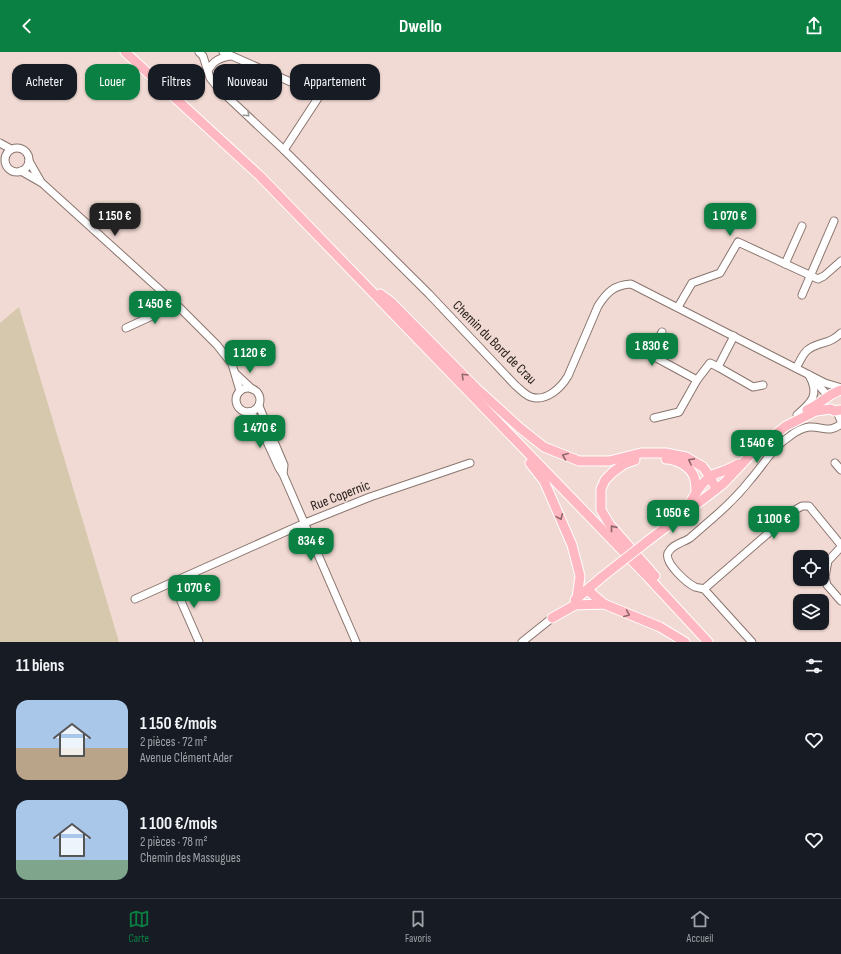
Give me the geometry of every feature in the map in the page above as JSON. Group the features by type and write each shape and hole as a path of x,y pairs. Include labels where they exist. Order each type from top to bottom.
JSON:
{"main road":[{"path":"125,52 260,176 708,642"},
{"path":"357,276 391,302 476,388 520,428 544,447 579,461 609,461 641,453 666,453 686,458 703,468 707,480 716,489"},
{"path":"684,512 696,493 707,480 715,474 723,473 737,465 765,437 779,426 812,408 841,389"},
{"path":"827,398 828,406 835,410"},
{"path":"552,618 648,540 716,489 756,449 786,426 808,414 822,410 835,410"},
{"path":"498,423 544,481 572,545 580,576 577,598"},
{"path":"684,616 668,591 607,520 601,510 601,489 605,480 624,464 638,459 653,458 670,459 691,470 695,477 696,493"},
{"path":"695,477 707,480"},
{"path":"590,587 591,593 604,604 660,627 685,642"},
{"path":"552,618 575,605 604,604"}],"street":[{"name":"Chemin du Bord de Crau","path":"199,52 203,56 210,78 219,89 284,150 429,294 515,385 532,397 540,398 547,396 562,386 571,370 598,306 608,292 614,287 622,284 631,284 825,383 841,389"},
{"path":"208,71 214,62 226,54 320,96 284,150"},
{"path":"0,143 11,149"},
{"path":"0,147 5,156 5,163 8,169 14,172 21,171 29,162"},
{"path":"5,156 15,147 22,149 28,154 29,162 42,183"},
{"path":"21,171 42,183 176,305 223,351 232,364 240,391"},
{"path":"802,295 834,221"},
{"path":"785,264 802,226"},
{"path":"678,307 692,283 720,273 738,242 818,279 824,276 841,261"},
{"path":"126,328 176,305"},
{"path":"662,332 651,355 697,380"},
{"path":"796,368 809,348 835,340 841,333"},
{"path":"718,367 734,336"},
{"path":"654,418 679,412 697,380 710,363 753,387 763,385"},
{"path":"236,374 260,396 259,406 284,465 283,474"},
{"name":"Chemin du Bord de Crau","path":"809,374 827,398"},
{"path":"797,415 811,403 814,398 814,387 809,374"},
{"path":"252,388 246,388 240,391 236,398 237,404 243,411 249,412 253,411 259,406"},
{"path":"835,410 841,421"},
{"path":"249,412 257,420 278,468 283,474 356,642"},
{"path":"752,642 704,589 696,587 686,580 669,562 667,558 670,549 676,544 688,539 729,503 752,479 770,454 791,435 809,427 830,430 841,424"},
{"name":"Rue Copernic","path":"135,599 370,497 470,463"},
{"path":"835,463 841,470"},
{"path":"704,589 794,510 802,506 809,506 841,546 828,561 825,577 827,585 841,601"},
{"path":"173,582 198,642"},
{"path":"522,642 552,618"}],"shaded area":[{"path":"19,307 119,642 0,642 0,323"}]}
